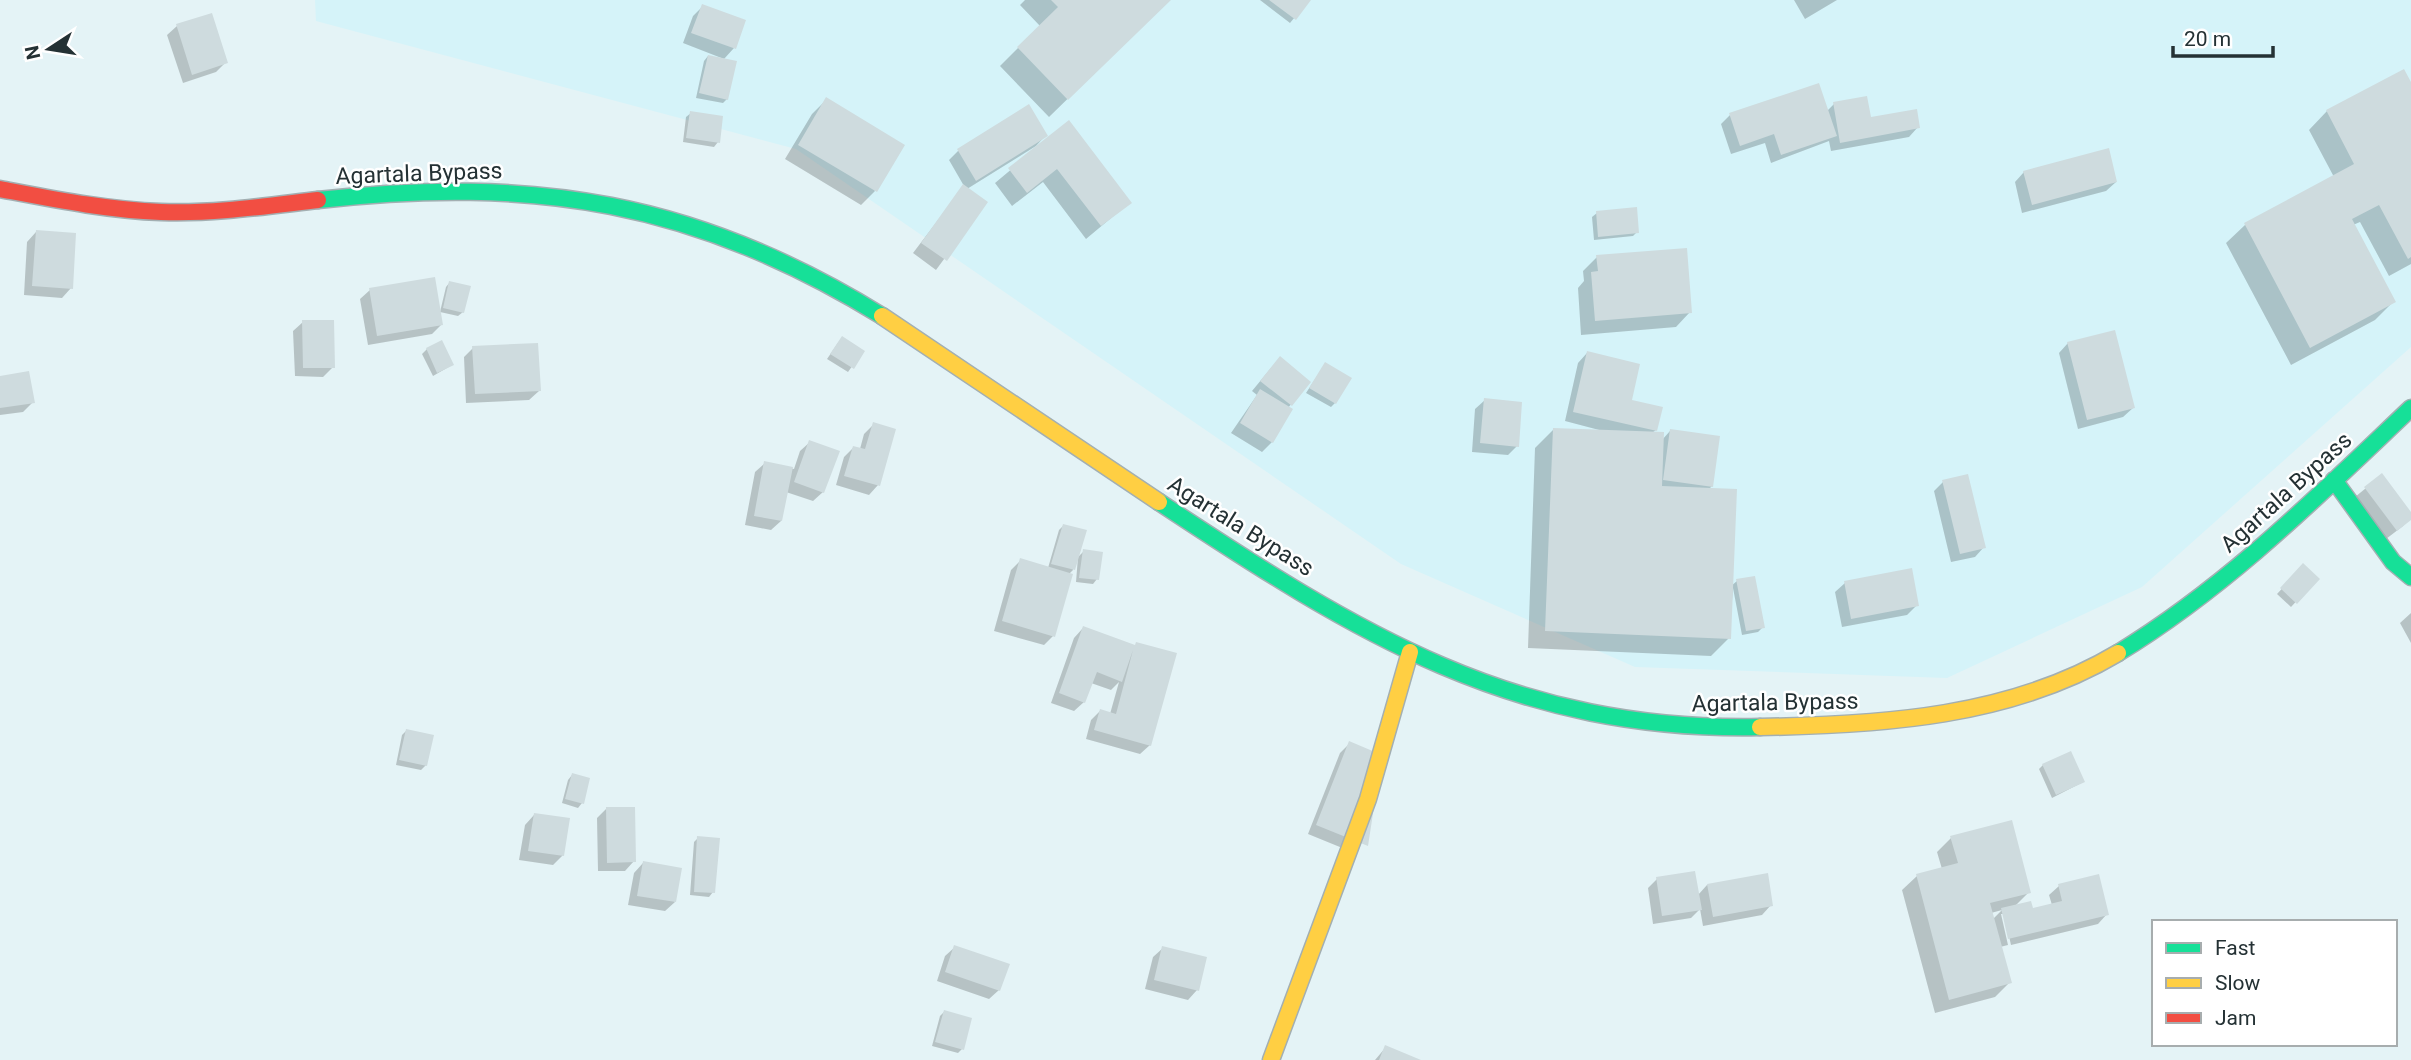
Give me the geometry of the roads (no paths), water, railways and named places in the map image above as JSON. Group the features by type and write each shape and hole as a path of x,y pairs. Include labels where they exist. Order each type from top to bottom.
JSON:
{"main road":[{"name":"Agartala Bypass","path":"0,189 111,207 180,212 407,192 490,190 625,204 704,228 775,257 840,291 1262,568 1350,621 1410,652 1499,689 1578,713 1660,726 1799,727 1875,722 1967,708 2025,694 2096,666 2155,630 2271,540 2411,408"},
{"path":"2334,480 2393,562 2411,577"},
{"path":"1271,1060 1368,799 1410,652"}]}
